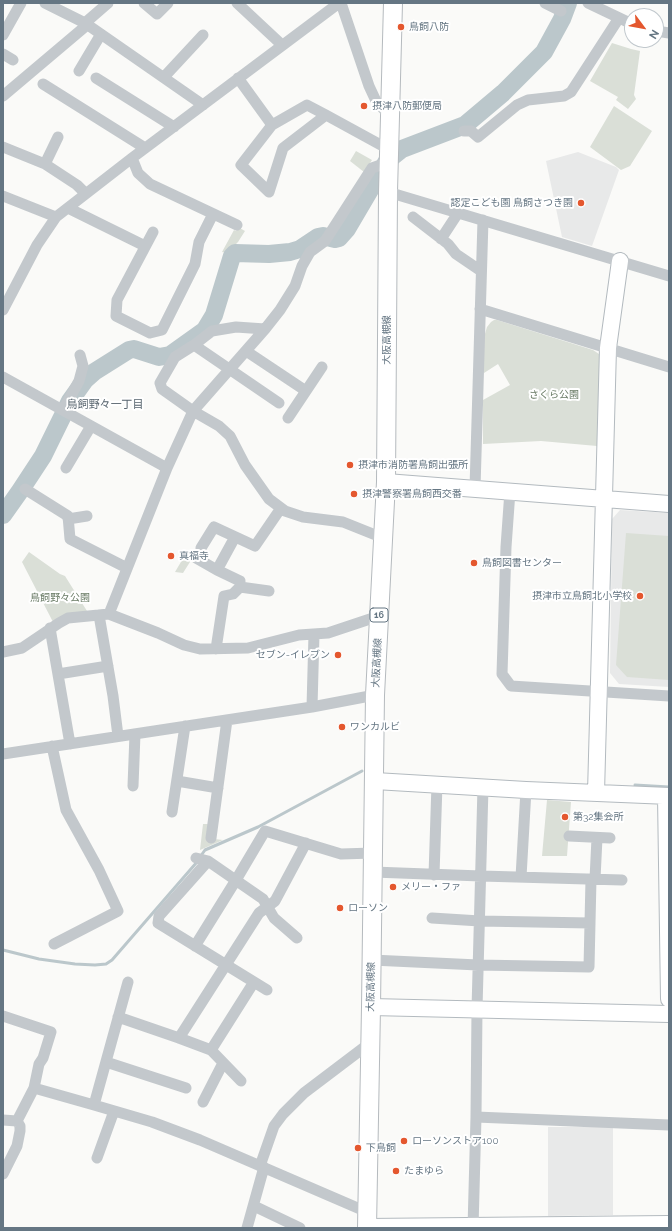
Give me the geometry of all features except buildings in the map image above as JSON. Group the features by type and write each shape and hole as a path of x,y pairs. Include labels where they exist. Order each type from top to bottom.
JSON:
{"main road":[{"name":"大阪高槻線","path":"367,1222 375,781 375,695 386,482 388,192 393,3"}],"street":[{"path":"3,35 21,3"},
{"path":"45,3 86,24 203,104"},
{"path":"3,96 108,3"},
{"path":"144,3 157,14 168,3"},
{"path":"237,3 282,45"},
{"path":"3,310 37,245 56,217 203,104 340,3 369,86 376,101 391,117"},
{"path":"545,3 561,11"},
{"path":"588,3 624,20"},
{"path":"464,131 471,131 478,137 517,105 528,100 564,96 571,92 619,18"},
{"path":"79,70 101,34"},
{"path":"164,77 204,35"},
{"path":"3,54 13,60"},
{"path":"96,78 174,127"},
{"path":"238,78 272,125"},
{"path":"43,84 145,148"},
{"path":"118,736 108,666 104,615 127,568 167,468 193,411 266,329 295,286 302,266 310,252 328,237 372,168 390,156 326,115 307,105 272,125 242,166 269,192 283,148 326,115"},
{"path":"45,164 58,137"},
{"path":"3,147 45,164 77,185 86,193"},
{"path":"132,158 138,173 150,184 236,225"},
{"path":"388,192 669,276"},
{"path":"3,196 56,217"},
{"path":"68,208 145,246"},
{"path":"441,239 458,213"},
{"path":"153,232 117,300 116,316 150,333 162,330 196,264 199,242 213,214"},
{"path":"413,217 448,244 456,254 481,271"},
{"path":"475,488 482,220"},
{"path":"596,793 608,348 620,261"},
{"path":"480,308 669,367"},
{"path":"266,329 236,327 212,331 175,357 160,382 162,389 193,411 219,426 230,436 245,465 269,499 285,511 303,517 343,522 383,538"},
{"path":"194,345 279,404"},
{"path":"246,351 306,391"},
{"path":"64,411 79,380 83,366 80,355"},
{"path":"288,418 322,367"},
{"path":"3,377 167,468"},
{"path":"66,468 91,426"},
{"path":"386,482 669,504"},
{"path":"25,489 68,516 70,539 127,568"},
{"path":"510,491 506,547 502,674 511,686 669,696"},
{"path":"201,548 214,527 255,546 281,508"},
{"path":"68,518 87,516"},
{"path":"217,570 235,537"},
{"path":"196,558 240,581 240,587 233,594 224,596 216,649"},
{"path":"240,587 269,591"},
{"path":"3,652 22,648 50,628 68,618 104,615 158,633 184,645 200,650 248,648 299,635 328,633 379,616"},
{"path":"50,628 70,744"},
{"path":"312,707 314,634"},
{"path":"58,674 108,666"},
{"path":"3,754 312,707 375,695"},
{"path":"211,838 227,720"},
{"path":"172,812 185,726"},
{"path":"133,786 135,734"},
{"path":"52,746 66,810 99,870 118,911 54,944"},
{"path":"177,781 218,788"},
{"path":"375,781 526,790 668,796 669,999"},
{"path":"434,874 437,784"},
{"path":"473,1227 478,965 484,787"},
{"path":"522,877 526,790"},
{"path":"195,946 265,831 341,854 373,853"},
{"path":"569,836 610,838"},
{"path":"372,960 478,965 589,967 590,923 597,838"},
{"path":"179,1038 259,912 275,900 306,843"},
{"path":"267,990 158,923 159,916 202,859 263,899 274,918 297,938"},
{"path":"373,872 622,880"},
{"path":"432,918 480,921 590,923"},
{"path":"94,1104 128,982"},
{"path":"211,1050 254,982"},
{"path":"371,1006 669,1014"},
{"path":"3,1016 51,1032 39,1064 34,1088 17,1121"},
{"path":"118,1017 211,1050 241,1081"},
{"path":"247,1228 274,1126 283,1114 304,1093 370,1043"},
{"path":"106,1062 186,1088"},
{"path":"203,1102 223,1063"},
{"path":"34,1088 94,1104 152,1122 200,1140 262,1167 367,1222 473,1227 669,1224"},
{"path":"97,1158 114,1111"},
{"path":"476,1117 669,1125"},
{"path":"3,1120 17,1121"},
{"path":"3,1174 17,1146 20,1126 17,1121"},
{"path":"254,1206 300,1228"}],"shaded area":[{"name":"認定こども園 鳥飼さつき園","path":"578,152 616,167 619,170 592,246 562,237 546,161"},
{"name":"摂津市立鳥飼北小学校","path":"620,510 669,513 669,687 619,684 610,673 612,519"},
{"path":"548,1127 613,1127 613,1215 548,1216"}],"green space":[{"path":"612,43 624,48 640,51 634,95 636,99 628,109 616,100 618,97 590,81"},
{"path":"614,106 652,131 630,166 621,170 590,147"},
{"path":"356,151 372,160 364,172 350,161"},
{"path":"238,227 245,231 238,242 227,253 222,252 234,230 236,231"},
{"name":"さくら公園","path":"494,320 593,350 599,354 601,361 597,446 541,441 483,444 483,400 510,385 498,364 484,373 484,337 487,327"},
{"name":"摂津市立鳥飼北小学校","path":"626,533 669,536 669,680 627,677 616,665"},
{"path":"188,550 195,554 183,573 175,572"},
{"name":"鳥飼野々公園","path":"29,552 65,576 87,611 53,622 22,562"},
{"path":"547,800 571,802 567,856 542,856"},
{"path":"203,824 208,824 206,838 223,840 200,850"}],"waterway":[{"path":"3,515 43,456 70,401 85,380 94,372 129,350 134,349 159,357 170,355 205,330 214,315 232,256 235,253 269,254 290,252 300,249 318,237 323,236 335,239 339,238 347,229 387,161 402,149 465,125 503,93 544,52 562,19 568,3"},
{"path":"200,857 205,850 258,827 362,771"},
{"path":"635,785 669,787"},
{"path":"3,950 39,959 75,964 106,964 112,960 197,862"}],"place":[{"name":"鳥飼八防","path":"401,27"},
{"name":"摂津八防郵便局","path":"364,106"},
{"name":"認定こども園 鳥飼さつき園","path":"581,203"},
{"name":"摂津市消防署鳥飼出張所","path":"350,465"},
{"name":"摂津警察署鳥飼西交番","path":"354,494"},
{"name":"真福寺","path":"171,556"},
{"name":"鳥飼図書センター","path":"474,563"},
{"name":"摂津市立鳥飼北小学校","path":"640,596"},
{"name":"セブン-イレブン","path":"338,655"},
{"name":"ワンカルビ","path":"342,727"},
{"name":"第32集会所","path":"565,817"},
{"name":"メリー・ファ","path":"393,887"},
{"name":"ローソン","path":"340,908"},
{"name":"ローソンストア100","path":"404,1141"},
{"name":"下鳥飼","path":"358,1148"},
{"name":"たまゆら","path":"396,1171"}],"district":[{"name":"鳥飼野々一丁目","path":"105,405"}]}
